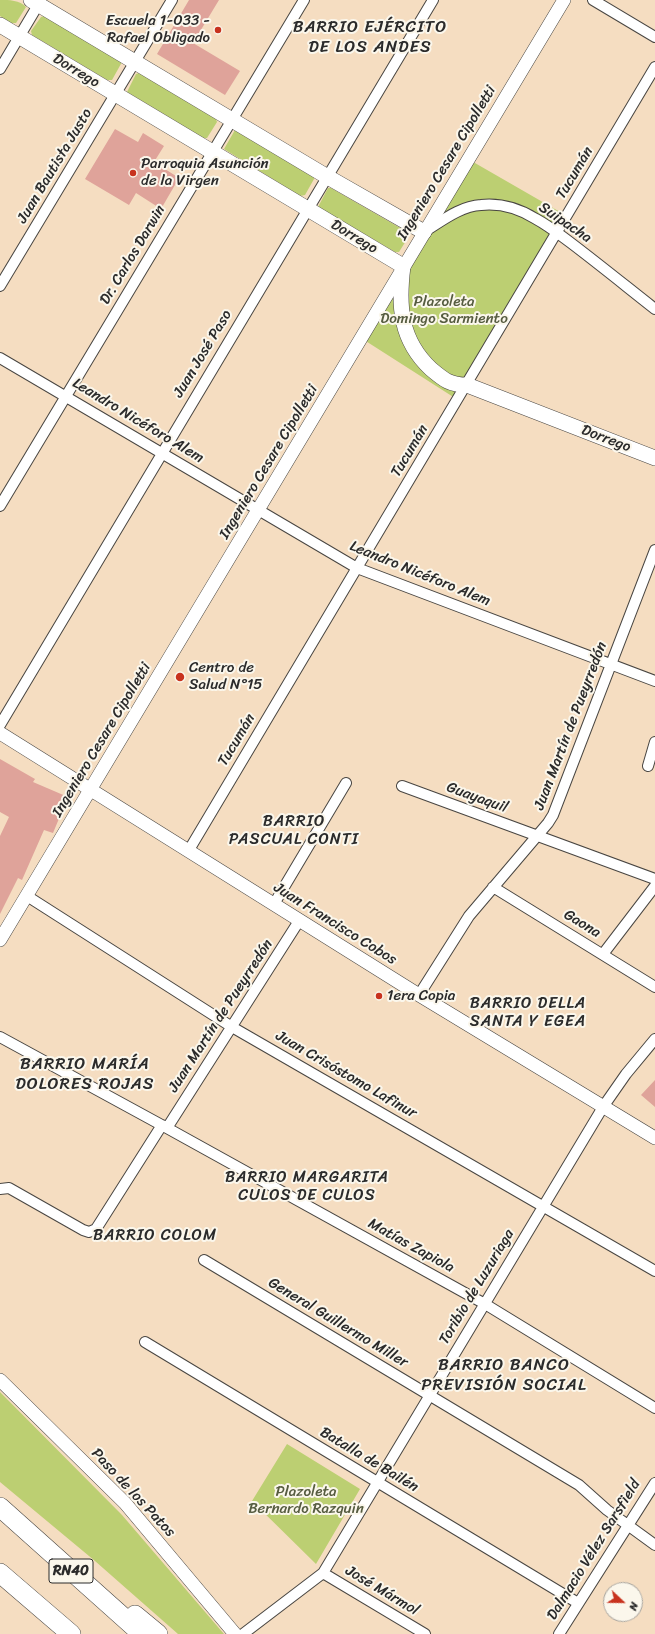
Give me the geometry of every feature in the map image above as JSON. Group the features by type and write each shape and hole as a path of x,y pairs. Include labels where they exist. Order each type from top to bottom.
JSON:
{"highway":[{"name":"RN40","path":"0,1507 142,1634"},
{"path":"24,1529 158,1634"},
{"path":"0,1573 71,1634"}],"main road":[{"path":"37,1 232,120 424,232"},
{"name":"Dorrego","path":"0,25 403,266 400,289 401,311 405,330 410,343 423,360 440,376 453,385 467,385 655,458"}],"street":[{"name":"Juan Bautista Justo","path":"0,286 172,0"},
{"name":"Dr. Carlos Darwin","path":"0,506 304,0"},
{"name":"Juan José Paso","path":"0,725 326,176 433,0"},
{"name":"Ingeniero Cesare Cipolletti","path":"0,940 92,790 403,266 564,0"},
{"path":"593,0 655,37"},
{"path":"0,69 37,1"},
{"name":"Tucumán","path":"189,850 655,67"},
{"name":"Suipacha","path":"424,232 465,208 494,204 512,208 536,218 655,309"},
{"name":"Leandro Nicéforo Alem","path":"0,358 357,568 655,682"},
{"name":"Juan Martín de Pueyrredón","path":"419,995 469,916 548,823 557,806 655,550"},
{"name":"Juan Francisco Cobos","path":"0,733 419,995 655,1138"},
{"path":"648,766 655,742"},
{"path":"274,904 346,784"},
{"name":"Guayaquil","path":"402,786 655,879"},
{"path":"603,954 655,886"},
{"name":"Gaona","path":"493,887 655,987"},
{"name":"Juan Crisóstomo Lafinur","path":"27,896 232,1027 655,1271"},
{"name":"Juan Martín de Pueyrredón","path":"0,1189 9,1188 83,1230 89,1232 96,1229 232,1027 300,921"},
{"name":"Matías Zapiola","path":"0,1037 165,1126 484,1304 655,1408"},
{"name":"Toribio de Luzuriaga","path":"243,1634 323,1573 376,1482 603,1106 626,1074 655,1039"},
{"name":"General Guillermo Miller","path":"204,1260 579,1485 628,1526 655,1545"},
{"name":"Batalla de Bailén","path":"145,1342 578,1603"},
{"name":"Paso de los Patos","path":"0,1380 125,1503 235,1634"},
{"name":"Dalmacio Vélez Sarsfield","path":"559,1634 655,1483"},
{"name":"José Mármol","path":"323,1573 425,1634"}],"green space":[{"path":"0,0 11,0 26,7 16,23 11,23 0,16"},
{"path":"44,16 122,62 112,80 107,80 32,35 31,31 41,17"},
{"path":"139,73 216,119 217,122 207,138 203,138 127,92 136,74"},
{"path":"235,130 314,177 305,195 300,196 224,149"},
{"name":"Plazoleta Domingo Sarmiento","path":"468,159 567,216 458,400 361,338"},
{"path":"328,188 331,188 409,233 409,236 399,252 395,252 318,207"},
{"path":"0,1392 122,1515 224,1634 178,1634 95,1561 0,1482"},
{"name":"Plazoleta Bernardo Razquin","path":"287,1444 360,1489 316,1564 252,1501"}],"building":[{"path":"189,0 219,0 193,43 240,71 225,95 157,54"},
{"path":"115,129 138,142 143,133 164,146 154,162 179,178 161,209 136,193 129,205 85,179"},
{"path":"0,759 35,779 33,782 68,797 53,833 44,830 22,880 18,878 0,914 0,836 9,817 0,812"},
{"path":"655,1080 655,1107 641,1095"}],"place":[{"name":"Escuela 1-033 - Rafael Obligado","path":"218,30"},
{"name":"Parroquia Asunción de la Virgen","path":"133,173"},
{"name":"Centro de Salud N°15","path":"180,677"},
{"name":"1era Copia","path":"379,996"}],"district":[{"name":"BARRIO EJÉRCITO DE LOS ANDES","path":"370,38"},
{"name":"BARRIO PASCUAL CONTI","path":"294,831"},
{"name":"BARRIO DELLA SANTA Y EGEA","path":"528,1013"},
{"name":"BARRIO MARÍA DOLORES ROJAS","path":"85,1075"},
{"name":"BARRIO MARGARITA CULOS DE CULOS","path":"307,1187"},
{"name":"BARRIO COLOM","path":"155,1236"},
{"name":"BARRIO BANCO PREVISIÓN SOCIAL","path":"504,1376"}]}
